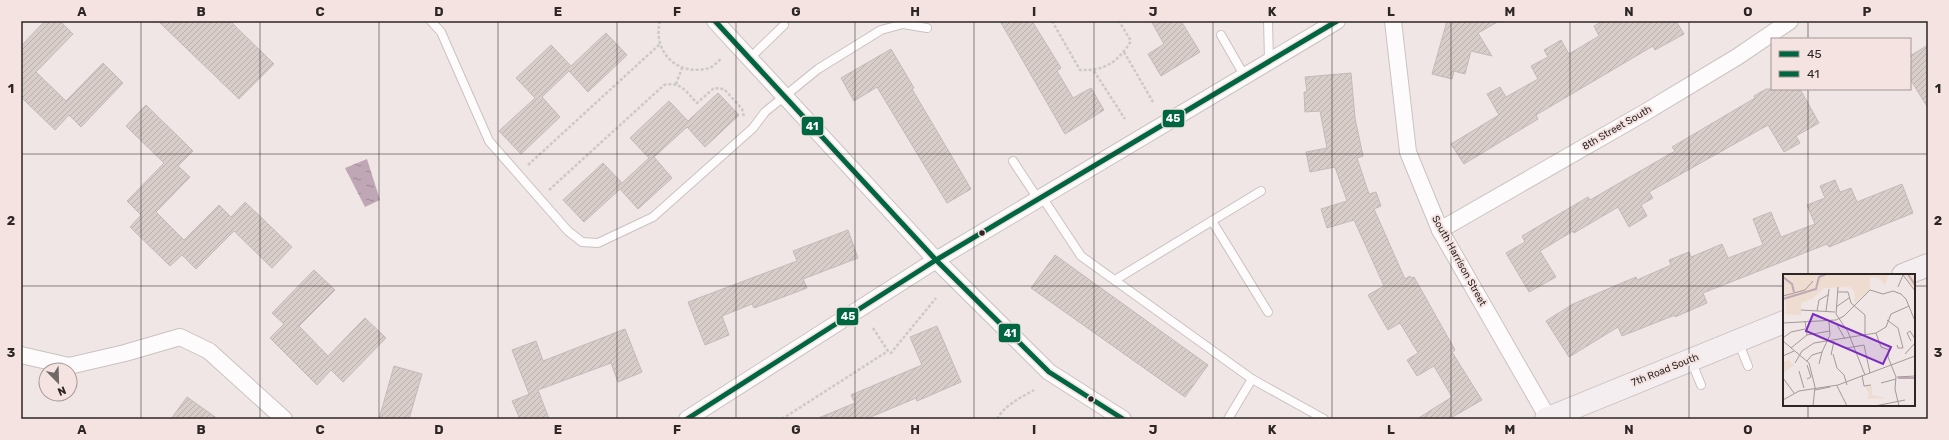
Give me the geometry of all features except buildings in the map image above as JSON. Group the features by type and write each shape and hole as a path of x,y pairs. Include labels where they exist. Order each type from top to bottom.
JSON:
{"street":[{"path":"715,21 936,260 1049,372 1124,419"},
{"path":"687,419 936,260 1244,75 1337,21"},
{"name":"South Harrison Street","path":"1393,21 1408,152 1440,230 1547,418"},
{"name":"8th Street South","path":"1440,230 1644,113 1736,57 1790,21"},
{"path":"1906,274 1928,265"},
{"name":"7th Road South","path":"1547,418 1783,322"},
{"path":"21,355 70,366 125,353 180,337 209,351 284,419"}],"lane":[{"path":"431,21 441,32 489,141 568,231 582,242 598,243 653,218 750,131 765,112 818,70 881,30 903,24 927,28"},
{"path":"1268,21 1270,60"},
{"path":"750,59 784,24"},
{"path":"1221,35 1244,75"},
{"path":"1013,161 1076,251 1252,379 1324,419"},
{"path":"1114,280 1261,191"},
{"path":"1212,221 1268,312"},
{"path":"1738,340 1748,366"},
{"path":"1690,359 1701,385"},
{"path":"1228,419 1252,379"}],"path":[{"path":"660,21 658,29 660,44 666,57 682,68 692,71 710,68 721,59"},
{"path":"1052,21 1080,70 1094,71 1111,64 1124,52 1131,41 1119,21"},
{"path":"518,174 660,44"},
{"path":"1124,52 1153,102"},
{"path":"676,84 682,68"},
{"path":"1094,71 1125,119"},
{"path":"540,198 664,85 673,83 676,84 697,103 714,88 724,89 742,108 743,123 750,131"},
{"path":"782,419 888,351 891,353 936,298"},
{"path":"873,328 888,351"},
{"path":"997,419 1001,412 1034,390"}],"water":[{"path":"367,159 380,200 365,207 345,168"}],"transit line":[{"name":"41","path":"715,21 936,260 1049,372 1123,419"},
{"name":"45","path":"687,419 936,260 1337,21"}]}
